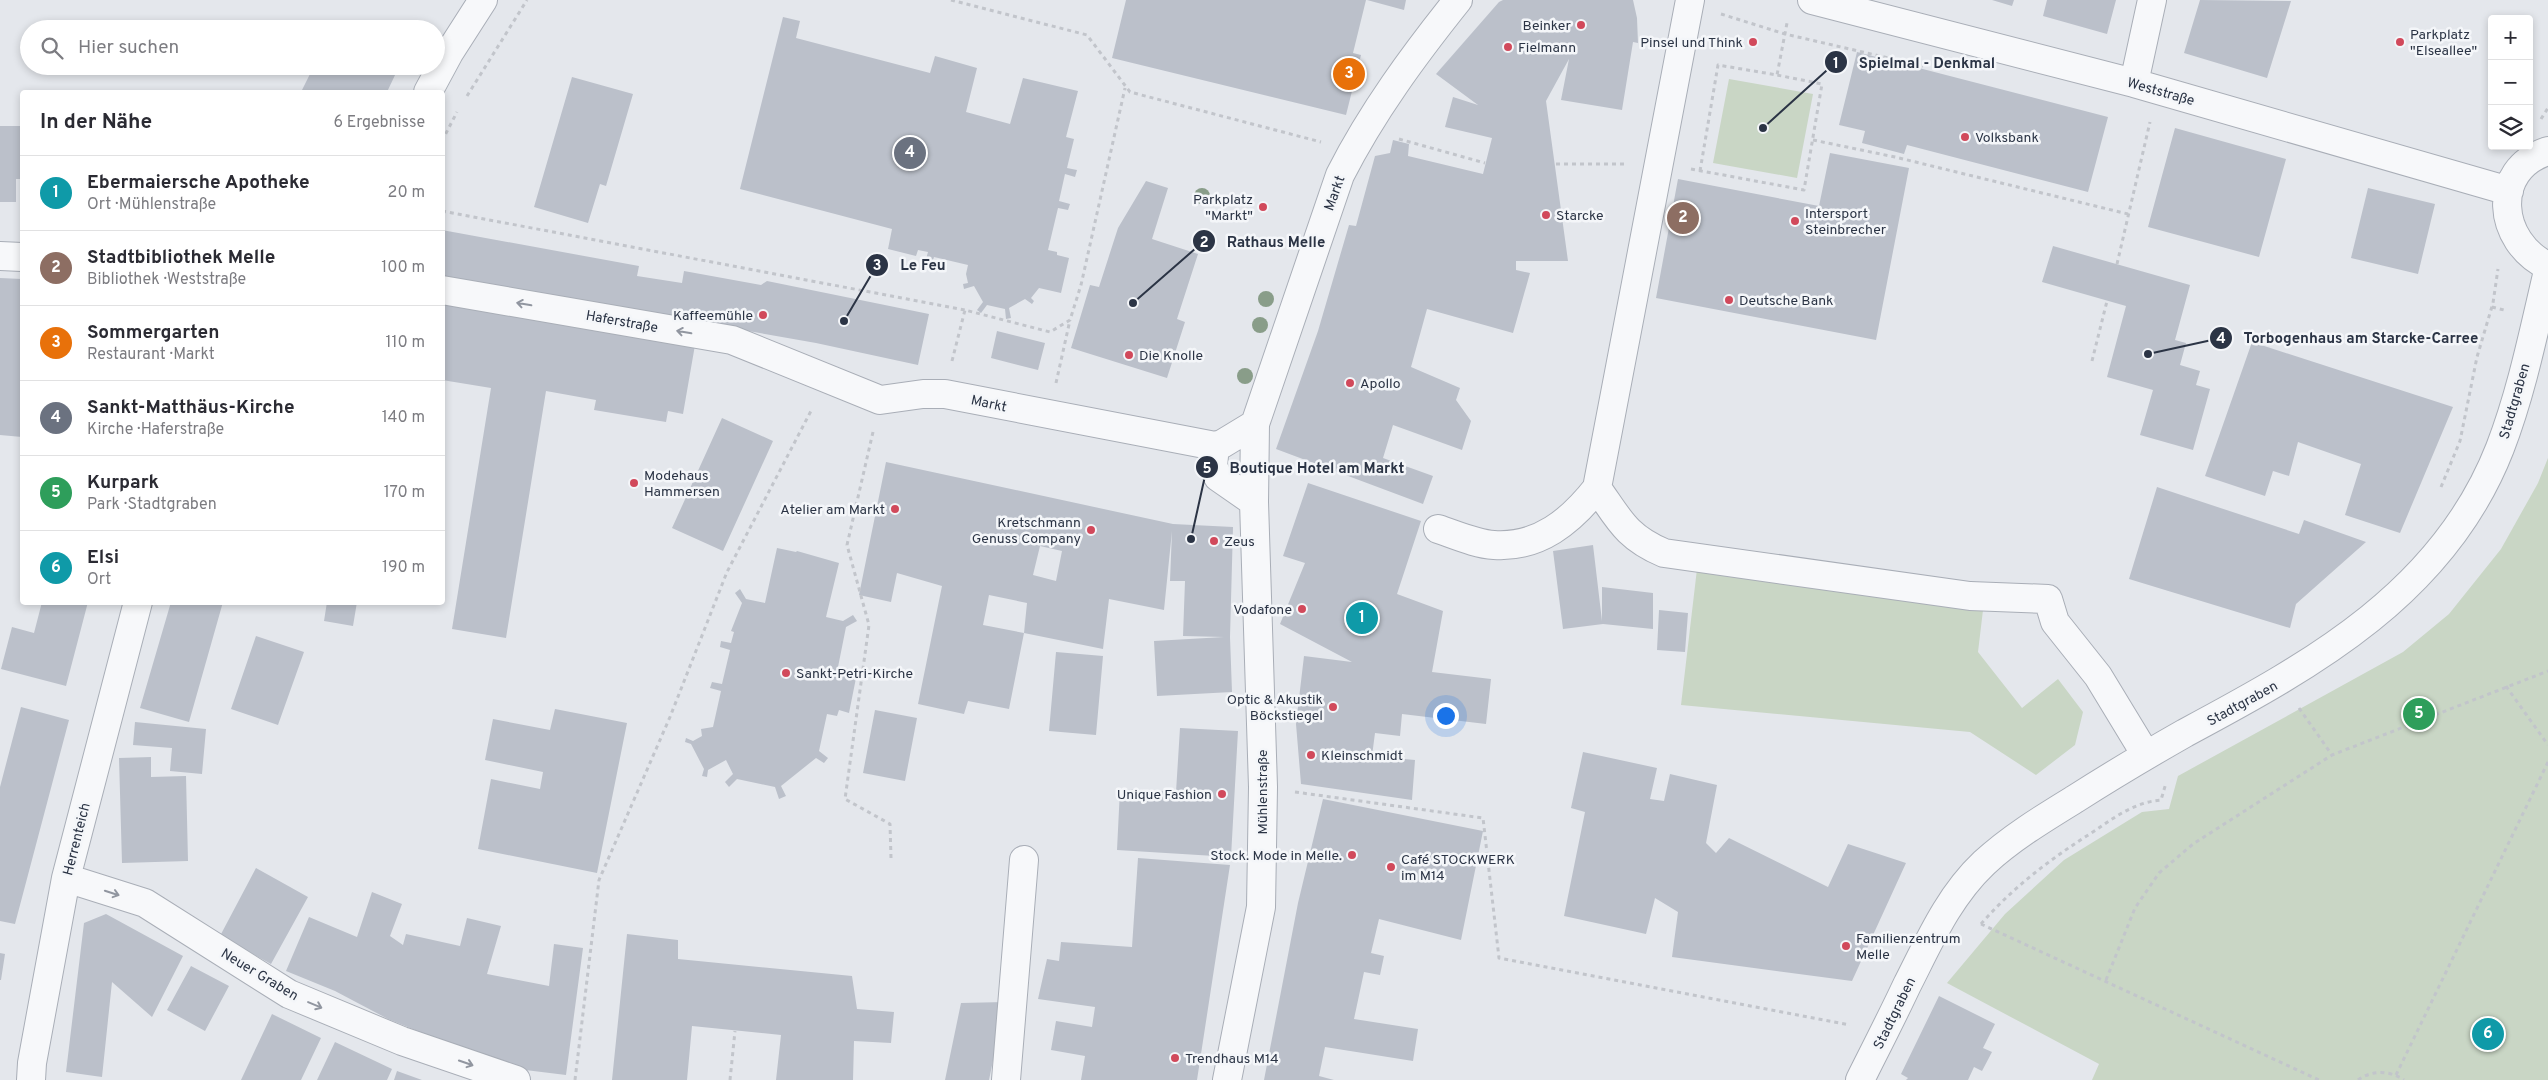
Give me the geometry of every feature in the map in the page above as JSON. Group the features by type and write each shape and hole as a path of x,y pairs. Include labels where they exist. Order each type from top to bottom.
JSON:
{"street":[{"path":"445,60 483,0"},
{"name":"Markt","path":"1254,502 1255,424 1340,175 1404,69 1458,0"},
{"path":"1438,529 1493,545 1530,542 1557,529 1585,504 1598,488 1661,163 1690,0"},
{"name":"Weststraße","path":"1812,0 2146,87 2509,191"},
{"path":"2146,87 2152,0"},
{"path":"429,90 437,75"},
{"path":"2548,151 2529,161 2517,174 2509,191 2507,211 2511,230 2521,247 2536,260 2548,266"},
{"path":"0,256 20,257"},
{"name":"Stadtgraben","path":"1860,1080 1942,914 1983,864 2032,826 2146,755 2280,682 2378,614 2417,578 2449,540 2481,490 2500,449 2517,398 2548,271"},
{"name":"Haferstraße","path":"445,291 732,340 880,400"},
{"name":"Markt","path":"880,400 923,394 944,394 1215,446"},
{"path":"1254,502 1218,477 1213,466 1215,446 1222,444 1255,424"},
{"path":"1598,488 1623,526 1643,544 1664,553 1970,596 2048,599 2055,622 2098,676 2146,755"},
{"name":"Mühlenstraße","path":"1227,1080 1261,907 1263,787 1254,502"},
{"name":"Herrenteich","path":"31,1080 32,1063 66,878 137,605"},
{"path":"1006,1080 1024,860"},
{"name":"Neuer Graben","path":"66,878 145,903 289,994 402,1041 516,1080"}],"path":[{"path":"463,103 527,0"},
{"path":"951,0 1087,35 1130,92 1485,164"},
{"path":"1690,0 1710,7 1717,13 1785,34 1932,68"},
{"path":"1776,75 1788,17"},
{"path":"1556,164 1661,163 1700,171 1804,190 1822,84 1718,65 1700,171"},
{"path":"1059,372 1070,320 1081,285 1126,87"},
{"path":"2117,264 2150,122 2146,87"},
{"path":"445,135 458,111"},
{"path":"2141,119 2157,123"},
{"path":"1813,140 1895,157 2128,214"},
{"path":"445,212 965,310 1050,332 1070,320"},
{"path":"2439,491 2460,442 2477,357 2493,303 2498,266"},
{"path":"2092,362 2107,301"},
{"path":"950,369 965,310"},
{"path":"575,1080 599,880 670,717 727,572 827,379"},
{"path":"880,400 847,545 869,625 845,799 890,824 891,858"},
{"path":"2106,980 2135,908 2159,874 2193,844 2332,755 2548,671"},
{"path":"2280,682 2332,755"},
{"path":"2506,686 2548,745"},
{"path":"2396,1075 2548,762"},
{"path":"1263,787 1483,818 1499,958 1853,1025 1849,1033"},
{"path":"1942,914 1981,924 2106,980 2319,1080"},
{"path":"730,1080 735,1031"},
{"path":"2358,1080 2371,1073 2384,1072 2396,1075 2404,1080"}],"green space":[{"path":"1729,79 1813,94 1797,178 1713,163"},
{"path":"2548,458 2548,1080 2092,1080 2099,1064 1947,983 2005,914 2064,860 2142,812 2169,809 2178,776 2403,652 2449,614 2501,549 2538,483"},
{"path":"1697,569 1983,610 1978,652 2022,708 2058,679 2083,712 2075,745 2036,775 1970,732 1681,705"}],"building":[{"path":"1126,0 1366,0 1353,53 1361,55 1346,115 1112,58"},
{"path":"1367,0 1406,0 1404,10"},
{"path":"1503,0 1633,0 1637,18 1638,43 1633,42 1622,110 1561,100 1569,59 1546,101 1568,261 1516,261 1516,270 1530,273 1513,333 1427,309 1411,367 1460,388 1456,400 1471,421 1462,450 1393,425 1383,458 1433,476 1423,504 1276,449 1318,331 1349,225 1356,226 1375,156 1390,153 1393,140 1409,144 1408,156 1483,174 1492,138 1445,127 1453,97 1478,105 1436,74 1499,2"},
{"path":"1992,0 2014,0 2012,6"},
{"path":"2047,0 2116,0 2107,34 2043,16"},
{"path":"2200,0 2291,1 2267,78 2184,53"},
{"path":"783,17 800,21 796,38 930,73 935,56 977,68 966,112 1010,124 1023,78 1078,91 1066,137 1074,139 1067,168 1077,170 1075,177 1065,174 1059,201 1070,204 1068,210 1058,208 1048,250 1069,258 1061,293 1039,288 1031,298 1034,301 1032,304 1025,299 1009,308 1011,318 1006,319 1005,309 987,305 981,313 977,310 983,302 974,286 964,289 963,284 968,283 966,274 968,265 934,257 933,260 926,259 928,252 918,250 916,256 888,249 892,229 740,189"},
{"path":"1857,52 2108,117 2088,192 1907,145 1904,154 1862,143 1865,131 1839,125"},
{"path":"310,75 395,75 388,90 302,90"},
{"path":"572,77 633,94 606,186 600,184 588,223 534,207"},
{"path":"0,126 20,126 20,179 16,179 16,202 0,202"},
{"path":"2175,128 2286,159 2259,257 2148,227"},
{"path":"1830,153 1909,168 1876,340 1656,298 1678,179 1819,206"},
{"path":"1146,181 1168,188 1152,239 1198,254 1177,319 1185,322 1167,378 1071,348 1090,285 1099,287 1118,228"},
{"path":"2368,188 2435,204 2418,274 2351,258"},
{"path":"445,231 639,266 637,276 682,283 684,271 761,285 767,281 929,314 918,365 816,343 445,278"},
{"path":"2053,246 2190,285 2175,340 2186,343 2180,365 2200,371 2196,385 2210,389 2193,450 2140,435 2153,390 2107,377 2126,306 2042,282"},
{"path":"0,278 20,279 20,437 0,435"},
{"path":"445,300 695,345 683,414 668,411 666,422 594,410 596,400 546,391 506,638 452,629 491,388 445,380"},
{"path":"997,331 1045,343 1038,370 991,358"},
{"path":"2252,342 2453,407 2400,533 2345,515 2361,464 2298,442 2289,476 2273,471 2265,496 2205,476"},
{"path":"722,418 773,441 723,551 672,528"},
{"path":"886,462 1173,524 1233,527 1230,637 1232,692 1157,696 1154,641 1224,637 1183,636 1185,581 1170,581 1172,531 1164,610 1109,599 1103,649 1024,633 1009,709 968,701 964,714 918,704 942,586 897,573 891,602 859,595","holes":["1040,546 1062,551 1056,581 1033,575","989,595 1027,603 1024,633 983,625"]},
{"path":"1308,483 1421,521 1397,594 1443,611 1432,672 1491,679 1486,724 1402,714 1400,736 1375,733 1372,756 1415,760 1412,800 1301,784 1296,724 1304,656 1352,662 1280,624 1305,563 1283,556"},
{"path":"2157,487 2299,534 2304,520 2366,542 2296,604 2290,628 2129,579"},
{"path":"1593,545 1602,621 1602,587 1653,593 1653,629 1603,624 1563,629 1553,551"},
{"name":"Sankt-Petri-Kirche","path":"777,548 797,551 839,563 826,617 843,621 853,615 857,621 846,627 838,667 848,669 846,676 856,678 849,713 839,710 837,716 827,714 819,751 828,758 824,763 816,758 781,786 786,796 779,799 775,787 737,779 729,787 725,782 733,774 726,760 708,770 707,777 702,776 704,769 691,744 685,742 686,738 693,741 702,736 701,729 713,727 721,691 710,688 712,682 722,684 730,650 720,647 721,641 731,643 734,632 731,631 742,603 735,593 740,589 746,599 765,603"},
{"path":"41,605 87,605 66,686 1,669 12,627 34,633"},
{"path":"170,605 222,605 189,722 140,708"},
{"path":"327,605 356,605 353,626 324,621"},
{"path":"1659,610 1688,613 1685,652 1657,650"},
{"path":"256,636 304,652 278,725 231,709"},
{"path":"1056,652 1103,656 1096,735 1049,731"},
{"path":"21,707 69,720 15,924 0,921 0,787"},
{"path":"555,709 627,723 597,873 478,849 491,779 540,789 543,772 485,760 493,719 550,730"},
{"path":"875,710 917,718 905,781 863,773"},
{"path":"135,722 206,729 202,774 170,771 172,748 133,745"},
{"path":"1180,728 1238,731 1231,857 1117,850 1120,789 1176,792"},
{"path":"1583,752 1657,768 1650,799 1664,801 1670,774 1717,785 1706,843 1716,853 1729,838 1828,887 1848,844 1906,863 1852,981 1672,957 1678,912 1655,898 1646,934 1564,916 1585,812 1571,808"},
{"path":"151,757 151,777 186,776 188,861 122,863 119,758"},
{"path":"1323,799 1483,831 1461,940 1379,919 1371,953 1384,956 1380,975 1364,972 1354,1019 1418,1029 1413,1061 1325,1047 1319,1076 1334,1080 1264,1080 1298,903"},
{"path":"1138,858 1230,865 1197,1080 1081,1080 1085,1056 1051,1050 1056,1021 1092,1027 1095,1007 1038,999 1047,959 1059,961 1061,942 1132,947"},
{"path":"256,868 308,897 271,964 220,936"},
{"path":"372,892 402,904 390,936 403,945 406,934 460,946 467,918 501,926 487,974 549,986 554,944 583,948 566,1075 509,1068 388,1019 335,991 286,971 309,917 357,937"},
{"path":"106,914 183,956 152,1017 112,982 102,1077 66,1072 84,923"},
{"path":"627,934 678,940 678,959 852,976 857,1009 894,1012 891,1043 854,1041 853,1080 776,1080 781,1035 692,1026 687,1080 612,1080"},
{"path":"0,953 5,954 1,980 0,980"},
{"path":"191,966 229,986 205,1031 167,1010"},
{"path":"1939,996 1995,1024 1983,1048 1992,1052 1982,1071 1974,1067 1968,1080 1906,1080 1908,1078 1901,1074"},
{"path":"1005,1002 989,1080 945,1080 961,1003"},
{"path":"272,1014 321,1038 301,1080 241,1080"},
{"path":"335,1042 392,1069 387,1080 317,1080"},
{"path":"397,1071 422,1080 394,1080"}],"place":[{"name":"Beinker","path":"1581,25"},
{"name":"Pinsel und Think","path":"1753,42"},
{"name":"Parkplatz \"Elseallee\"","path":"2400,42"},
{"name":"Fielmann","path":"1508,47"},
{"name":"Sommergarten","path":"1349,74"},
{"name":"Spielmal - Denkmal","path":"1763,128"},
{"name":"Volksbank","path":"1965,137"},
{"name":"Sankt-Matthäus-Kirche","path":"910,153"},
{"name":"Parkplatz \"Markt\"","path":"1263,207"},
{"name":"Starcke","path":"1546,215"},
{"name":"Stadtbibliothek Melle","path":"1683,218"},
{"name":"Intersport Steinbrecher","path":"1795,221"},
{"name":"Deutsche Bank","path":"1729,300"},
{"name":"Rathaus Melle","path":"1133,303"},
{"name":"Kaffeemühle","path":"763,315"},
{"name":"Le Feu","path":"844,321"},
{"name":"Torbogenhaus am Starcke-Carree","path":"2148,354"},
{"name":"Die Knolle","path":"1129,355"},
{"name":"Apollo","path":"1350,383"},
{"name":"Modehaus Hammersen","path":"634,483"},
{"name":"Atelier am Markt","path":"895,509"},
{"name":"Kretschmann Genuss Company","path":"1091,530"},
{"name":"Boutique Hotel am Markt","path":"1191,539"},
{"name":"Zeus","path":"1214,541"},
{"name":"Vodafone","path":"1302,609"},
{"name":"Ebermaiersche Apotheke","path":"1362,618"},
{"name":"Sankt-Petri-Kirche","path":"786,673"},
{"name":"Optic & Akustik Böckstiegel","path":"1333,707"},
{"name":"Kurpark","path":"2419,714"},
{"name":"Kleinschmidt","path":"1311,755"},
{"name":"Unique Fashion","path":"1222,794"},
{"name":"Stock. Mode in Melle.","path":"1352,855"},
{"name":"Café STOCKWERK im M14","path":"1391,867"},
{"name":"Familienzentrum Melle","path":"1846,946"},
{"name":"Elsi","path":"2488,1034"},
{"name":"Trendhaus M14","path":"1175,1058"}]}
